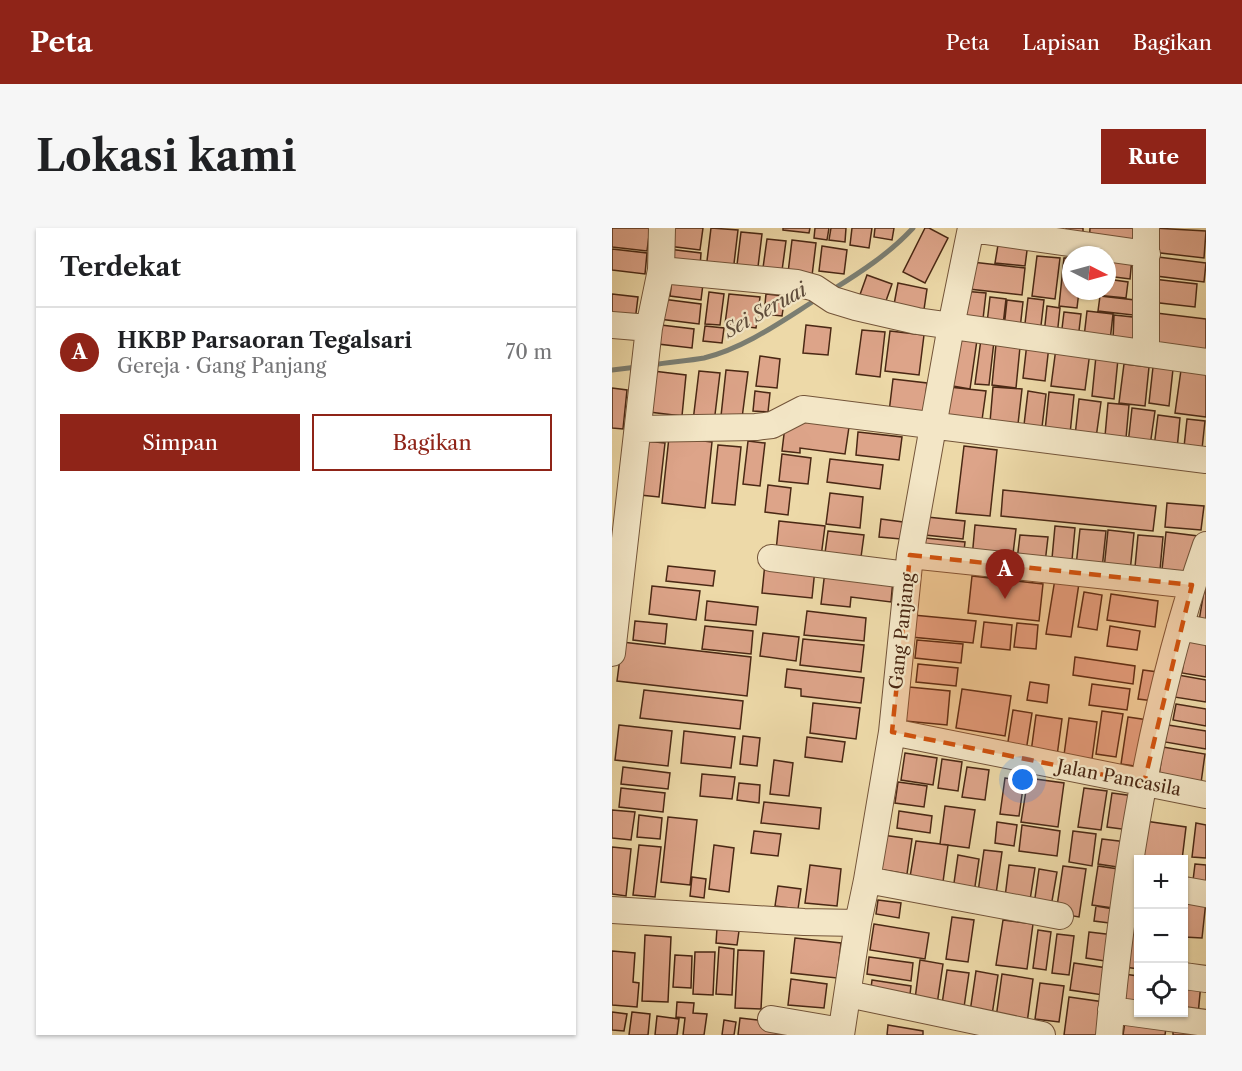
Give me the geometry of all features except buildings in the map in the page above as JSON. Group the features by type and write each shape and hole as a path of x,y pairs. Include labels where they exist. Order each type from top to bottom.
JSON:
{"street":[{"path":"612,653 613,626 648,338 661,270 662,228"},
{"path":"971,228 1147,254"},
{"name":"Gang Panjang","path":"841,1033 892,732 909,565 932,425 971,228"},
{"path":"1146,228 1146,353"},
{"path":"661,270 761,278 824,294 880,314 1206,362"},
{"path":"612,325 648,338"},
{"path":"638,429 756,427 772,425 803,409 1206,460"},
{"path":"1206,545 1192,585 1166,680 1144,783 1133,882 1127,970 1110,1023 1206,1023"},
{"path":"771,558 909,565 1192,585"},
{"path":"1180,627 1206,632"},
{"name":"Jalan Pancasila","path":"892,732 1206,795"},
{"path":"867,880 1060,916"},
{"path":"1188,891 1206,894"},
{"path":"612,910 804,922 858,922"},
{"path":"1188,976 1206,978"},
{"path":"848,994 1042,1035"},
{"path":"771,1019 841,1033"}],"highlighted area":[{"path":"910,555 1192,585 1144,783 892,732"}],"waterway":[{"name":"Sei Seruai","path":"832,290 885,254 913,228"},
{"name":"Sei Seruai","path":"652,365 704,358 734,348 763,333 817,299"},
{"name":"Sei Seruai","path":"612,370 637,367"}],"place":[{"name":"HKBP Parsaoran Tegalsari","path":"1005,599"}]}
